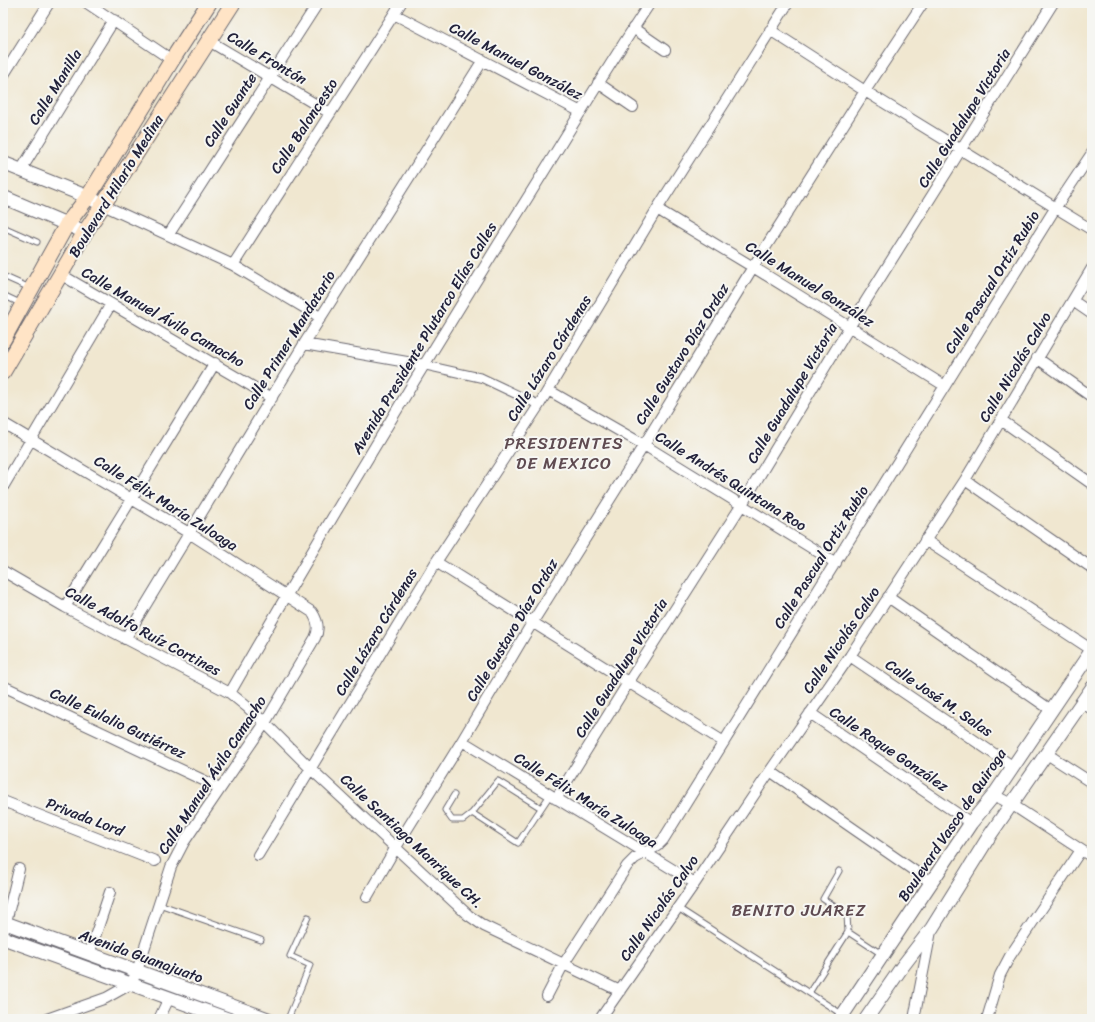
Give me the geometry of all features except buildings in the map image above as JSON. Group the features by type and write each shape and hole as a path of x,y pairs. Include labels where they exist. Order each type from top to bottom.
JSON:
{"main road":[{"name":"Boulevard Hilario Medina","path":"3,340 67,224 88,197 172,60 209,3"},
{"name":"Boulevard Hilario Medina","path":"3,372 84,232 103,205 233,3"}],"street":[{"path":"3,76 49,3"},
{"path":"87,3 172,60"},
{"name":"Calle Guante","path":"169,234 318,3"},
{"name":"Calle Baloncesto","path":"233,265 401,3"},
{"name":"Avenida Presidente Plutarco Elías Calles","path":"230,694 286,596 424,365 598,83 650,3"},
{"name":"Calle Lázaro Cárdenas","path":"258,855 436,562 539,405 657,209 788,3"},
{"name":"Calle Gustavo Díaz Ordaz","path":"367,897 532,623 754,267 865,91 923,3"},
{"name":"Calle Guadalupe Victoria","path":"553,797 741,506 850,326 1054,3"},
{"name":"Calle Manuel González","path":"394,14 581,112"},
{"name":"Calle Manilla","path":"21,170 114,20"},
{"path":"633,28 665,50"},
{"path":"770,30 865,91 1092,230"},
{"name":"Calle Frontón","path":"209,41 330,113"},
{"name":"Calle Primer Mandatario","path":"125,638 320,317 483,60"},
{"path":"598,83 633,106"},
{"name":"Calle Pascual Ortiz Rubio","path":"547,996 563,964 627,866 635,858 657,846 663,840 1056,207 1092,153"},
{"path":"3,162 88,197 233,265 320,317"},
{"path":"3,197 84,232"},
{"name":"Calle Manuel González","path":"657,209 754,267 945,386"},
{"name":"Calle Nicolás Calvo","path":"600,1019 678,908 770,771 850,656 926,540 965,480 1092,268"},
{"name":"Calle Manuel Ávila Camacho","path":"60,274 272,398"},
{"path":"1073,301 1092,314"},
{"path":"3,487 112,304"},
{"path":"304,344 424,365 482,378 539,405"},
{"path":"1037,358 1092,397"},
{"path":"65,607 214,363"},
{"name":"Calle Andrés Quintana Roo","path":"548,390 644,445 741,506 836,562"},
{"path":"1001,420 1092,484"},
{"name":"Calle Félix María Zuloaga","path":"3,423 189,533 312,612"},
{"path":"965,480 1092,568"},
{"path":"926,540 1092,650"},
{"path":"436,562 724,742"},
{"name":"Calle Adolfo Ruíz Cortines","path":"3,571 65,607 230,694 265,722"},
{"path":"888,597 1051,710"},
{"name":"Calle Manuel Ávila Camacho","path":"131,984 137,971 171,867 184,842 265,722 318,634 318,622 312,612"},
{"name":"Boulevard Vasco de Quiroga","path":"842,1017 971,824 994,795 1012,766 1092,650"},
{"name":"Calle José M. Salas","path":"850,656 1012,766"},
{"name":"Calle Eulalio Gutiérrez","path":"3,686 220,788"},
{"path":"866,1019 902,967 932,928 1011,804 1047,754 1087,706 1092,688"},
{"name":"Calle Roque González","path":"810,713 971,824"},
{"name":"Calle Santiago Manrique CH.","path":"265,722 311,769 468,915 484,926 620,991"},
{"name":"Calle Félix María Zuloaga","path":"462,741 695,883"},
{"path":"1047,754 1092,783"},
{"path":"770,771 932,883"},
{"path":"994,795 1011,804 1092,857"},
{"name":"Privada Lord","path":"3,801 156,861"},
{"path":"987,1019 1000,975 1010,956 1081,850"},
{"path":"4,927 19,869"},
{"path":"89,954 110,892"},
{"name":"Avenida Guanajuato","path":"4,927 89,954 268,1019"},
{"path":"914,1019 932,928"},
{"name":"Avenida Guanajuato","path":"3,938 228,1019"},
{"path":"47,1019 106,998 131,984"},
{"path":"158,1019 169,998"}],"lane":[{"path":"3,227 37,242"},
{"path":"3,276 32,289"},
{"path":"3,295 23,305"},
{"path":"454,795 445,810 452,820 462,820 472,813 498,781 541,808"},
{"path":"472,813 518,843 541,808 553,797"},
{"path":"809,992 848,932 847,916 823,899 839,871"},
{"path":"159,904 261,940"},
{"path":"678,908 809,992 842,1017"},
{"path":"288,1019 310,965 290,956 308,917"},
{"path":"848,932 884,955"}],"district":[{"name":"PRESIDENTES DE MEXICO","path":"564,453"},
{"name":"BENITO JUAREZ","path":"799,910"}]}
